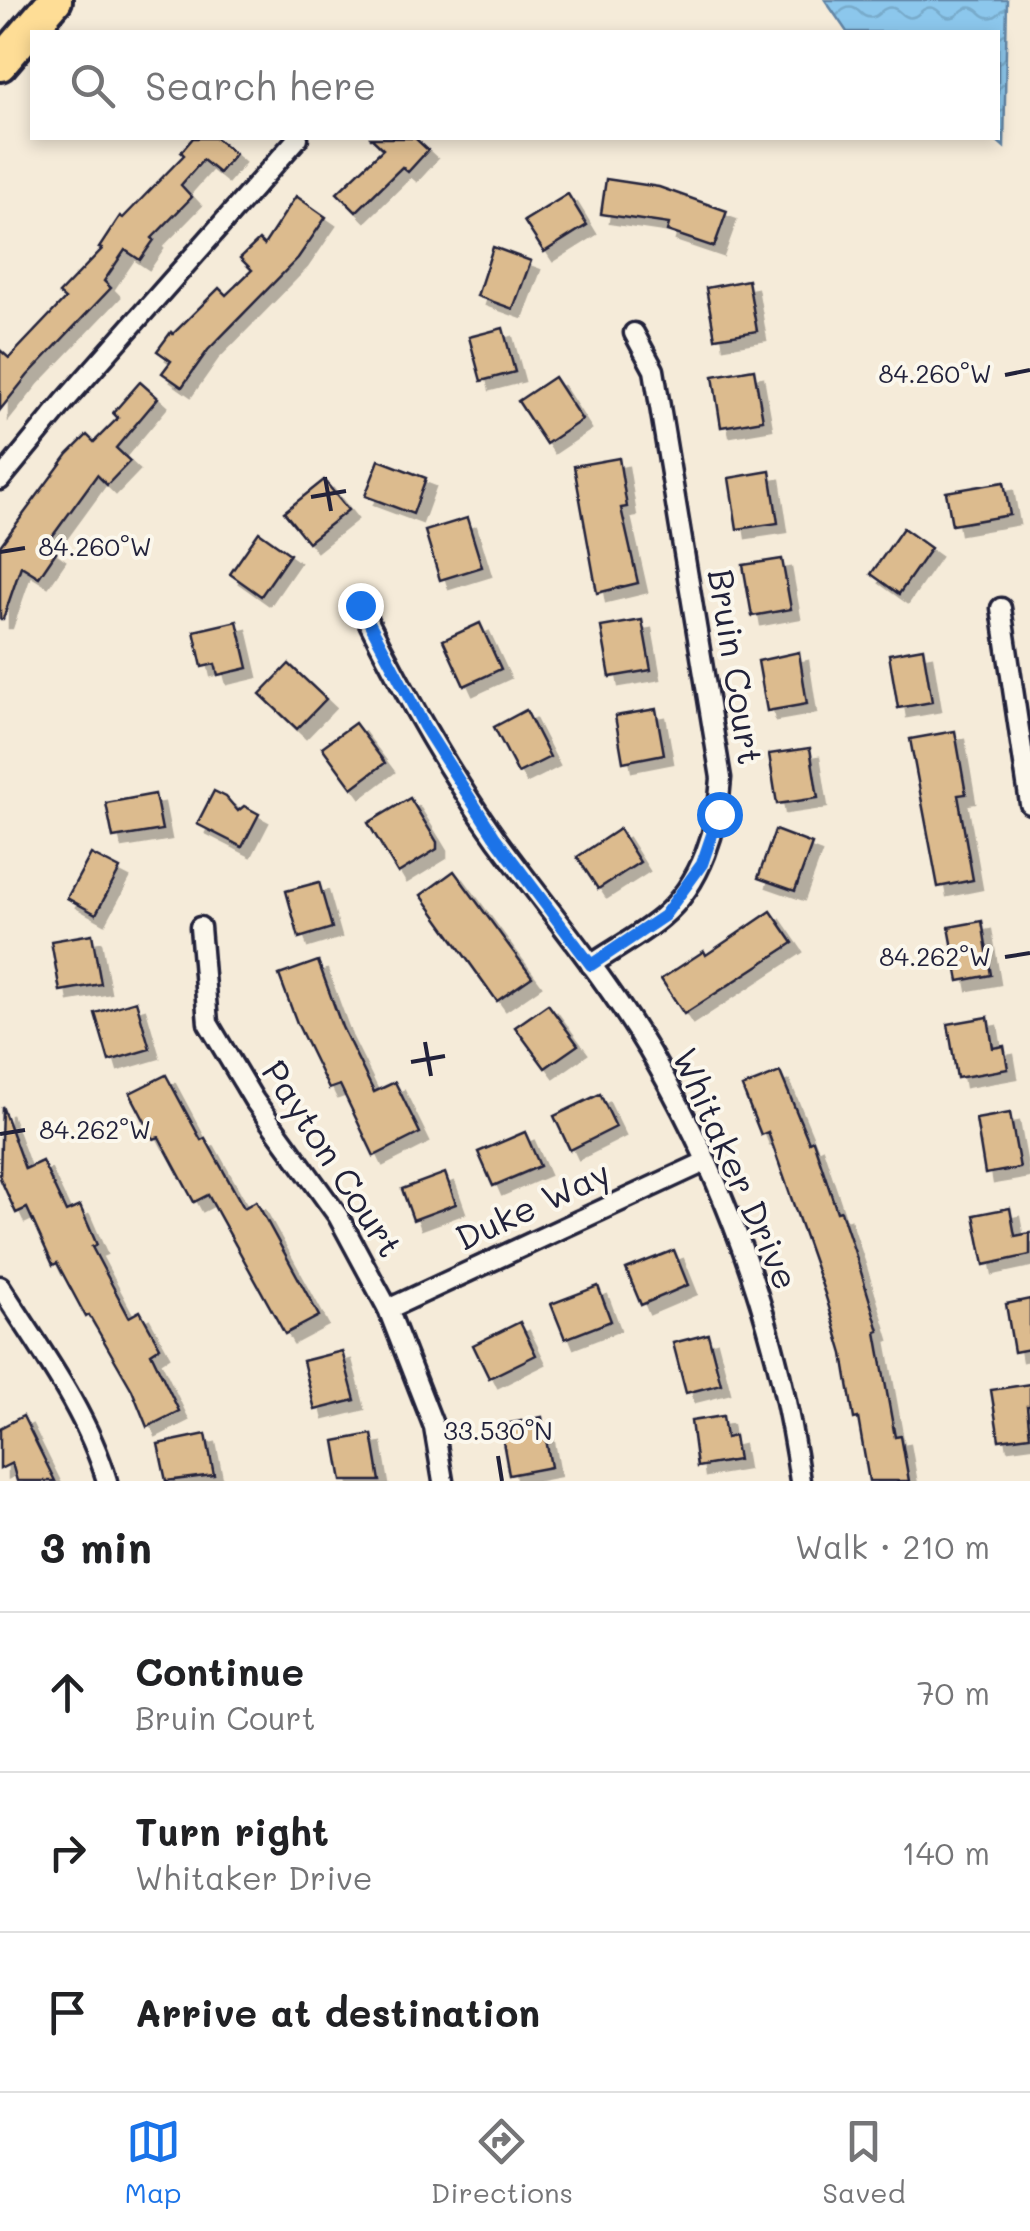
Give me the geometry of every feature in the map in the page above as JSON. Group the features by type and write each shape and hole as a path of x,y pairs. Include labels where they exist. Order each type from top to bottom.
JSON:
{"highway":[{"path":"0,64 55,0"}],"street":[{"path":"0,480 296,140"},
{"name":"Bruin Court","path":"591,965 664,916 702,864 719,814 721,778 654,370 634,333"},
{"name":"Whitaker Drive","path":"360,605 424,726 484,821 591,965 659,1067 705,1162 746,1260 774,1341 800,1481"},
{"path":"1001,608 1030,804"},
{"name":"Payton Court","path":"200,927 208,1023 254,1100 338,1216 388,1309 434,1427 443,1481"},
{"name":"Duke Way","path":"388,1309 705,1162"},
{"path":"0,1286 69,1396 99,1456 106,1481"}],"water":[{"path":"825,0 1007,0 1004,147 996,140 1000,140 1000,30 846,30"}],"building":[{"path":"191,140 218,140 235,154 219,173 203,160 181,185 192,197 152,238 140,260 125,250 104,281 111,288 0,410 0,350 9,358 65,299 59,294 102,249 99,248 120,216 123,218 184,155 181,152"},
{"path":"373,140 417,140 428,150 408,172 402,167 356,212 337,193 383,149"},
{"path":"606,179 659,187 727,211 714,247 667,231 669,224 601,214"},
{"path":"568,194 587,225 544,252 524,221"},
{"path":"296,196 326,217 298,258 208,350 182,387 162,373 171,361 157,351 171,332 219,288 226,295 252,270 240,258 259,240 264,245"},
{"path":"493,247 531,261 513,309 477,296"},
{"path":"748,280 757,331 715,338 706,288"},
{"path":"503,328 515,372 481,381 469,337"},
{"path":"754,369 763,420 721,427 713,376"},
{"path":"554,377 582,420 546,444 518,401"},
{"path":"140,382 158,398 116,448 130,461 107,485 97,475 46,545 56,552 39,577 21,566 0,619 0,546 68,454 87,435 94,442 118,418 113,413"},
{"path":"619,458 627,507 621,508 638,583 597,593 574,466"},
{"path":"379,460 426,478 413,514 365,496"},
{"path":"770,471 778,523 737,529 729,478"},
{"path":"324,480 348,510 308,542 284,512"},
{"path":"1004,482 1010,515 952,525 946,492"},
{"path":"467,518 482,567 440,580 425,531"},
{"path":"903,528 931,548 899,594 871,574"},
{"path":"259,532 290,554 261,596 230,574"},
{"path":"782,559 791,609 752,616 743,565"},
{"path":"642,620 651,670 610,677 601,627"},
{"path":"237,621 248,668 218,675 215,664 202,667 194,631"},
{"path":"480,623 501,669 464,686 443,640"},
{"path":"923,648 932,702 898,708 889,654"},
{"path":"799,652 807,704 767,711 758,661"},
{"path":"289,664 326,699 297,729 260,694"},
{"path":"656,709 664,754 623,762 615,716"},
{"path":"526,710 550,757 518,773 494,727"},
{"path":"355,723 385,763 352,788 322,747"},
{"path":"955,731 966,794 958,795 973,880 938,887 910,739"},
{"path":"810,748 818,798 777,804 769,754"},
{"path":"214,791 226,797 238,811 244,806 259,814 242,847 197,824"},
{"path":"155,794 162,830 113,838 106,803"},
{"path":"410,798 437,842 437,849 398,873 368,823"},
{"path":"619,829 640,862 598,889 577,857"},
{"path":"775,830 812,844 795,891 758,878"},
{"path":"91,854 120,869 96,914 67,898"},
{"path":"454,871 532,977 497,1001 421,895"},
{"path":"319,882 332,928 299,938 286,891"},
{"path":"771,911 793,943 684,1014 661,979 704,951 706,955"},
{"path":"982,921 991,975 959,981 949,927"},
{"path":"92,934 101,984 60,991 51,941"},
{"path":"318,961 342,1027 374,1092 395,1082 420,1133 374,1156 340,1085 329,1089 279,975"},
{"path":"136,1001 150,1049 109,1061 95,1013"},
{"path":"548,1004 578,1045 545,1068 515,1027"},
{"path":"988,1017 993,1048 1004,1046 1008,1069 957,1078 948,1024"},
{"path":"780,1072 809,1142 813,1140 857,1259 879,1331 876,1332 895,1437 901,1436 909,1481 869,1481 843,1354 825,1294 768,1132 761,1135 742,1087"},
{"path":"166,1075 244,1208 256,1201 319,1316 285,1334 208,1195 194,1202 159,1137 154,1139 130,1093"},
{"path":"600,1094 616,1127 570,1150 554,1116"},
{"path":"2,1106 25,1169 42,1161 66,1212 80,1206 97,1245 92,1247 129,1317 140,1311 160,1347 151,1353 179,1411 147,1427 132,1390 57,1263 53,1265 27,1208 16,1213 0,1178"},
{"path":"1010,1113 1020,1168 985,1174 976,1119"},
{"path":"525,1132 540,1166 493,1186 478,1152"},
{"path":"445,1173 456,1204 413,1220 402,1189"},
{"path":"1010,1208 1015,1236 1030,1233 1030,1255 984,1265 974,1215"},
{"path":"674,1250 688,1285 641,1305 626,1269"},
{"path":"598,1286 611,1321 565,1339 551,1304"},
{"path":"1030,1299 1030,1349 1014,1352 1006,1304"},
{"path":"520,1322 536,1355 489,1378 473,1345"},
{"path":"708,1334 721,1384 686,1393 673,1343"},
{"path":"342,1351 355,1400 315,1410 303,1361"},
{"path":"1030,1384 1030,1436 999,1440 991,1390"},
{"path":"23,1416 55,1481 17,1481 12,1463 0,1469 0,1428"},
{"path":"723,1416 726,1438 734,1436 738,1460 697,1467 691,1421"},
{"path":"542,1417 551,1467 509,1475 500,1425"},
{"path":"206,1434 214,1475 166,1481 158,1444"},
{"path":"372,1434 380,1481 342,1481 335,1441"}],"route":[{"path":"360,605 392,671 494,836 591,965 664,916 702,864 719,814"}]}
